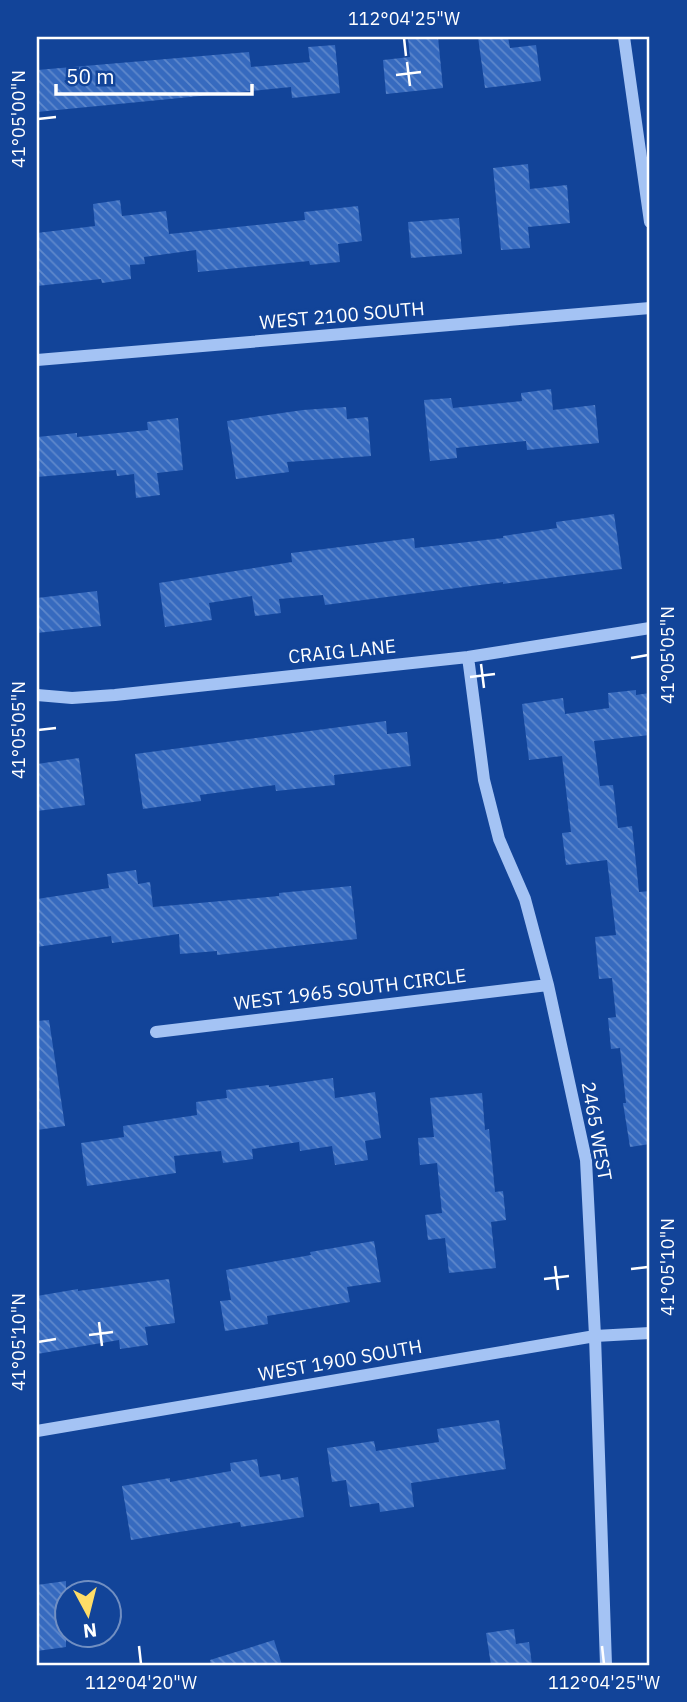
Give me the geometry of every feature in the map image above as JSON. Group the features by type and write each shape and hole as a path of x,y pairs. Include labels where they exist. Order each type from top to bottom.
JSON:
{"street":[{"path":"624,37 650,222"},
{"name":"WEST 2100 SOUTH","path":"37,360 650,308"},
{"name":"CRAIG LANE","path":"37,695 72,698 115,695 468,657 650,628"},
{"name":"2465 WEST","path":"468,657 484,780 499,839 524,899 548,985 586,1160 606,1665"},
{"name":"WEST 1965 SOUTH CIRCLE","path":"156,1032 548,985"},
{"name":"WEST 1900 SOUTH","path":"37,1431 595,1336 650,1333"}],"building":[{"path":"438,37 443,88 386,94 383,60 410,57 408,39"},
{"path":"478,37 508,37 510,48 536,45 541,81 485,88"},
{"path":"335,45 340,93 292,98 291,87 37,112 37,70 249,52 251,67 310,62 308,47"},
{"path":"528,164 530,189 567,185 570,223 528,227 530,248 501,250 493,168"},
{"path":"120,200 122,216 166,211 169,234 305,220 304,212 358,206 362,241 338,244 340,262 310,265 309,261 198,272 196,250 144,257 145,264 130,265 131,279 102,283 101,279 37,286 37,233 95,226 93,204"},
{"path":"459,218 462,254 411,258 408,222"},
{"path":"551,389 553,410 595,405 599,443 527,450 526,441 456,448 457,458 430,461 424,400 451,398 453,408 522,401 521,393"},
{"path":"346,407 347,419 368,417 371,456 287,462 289,472 236,479 227,421"},
{"path":"178,418 183,470 157,473 160,495 136,498 134,474 117,476 116,470 37,477 37,437 77,433 77,437 148,430 147,422"},
{"path":"614,514 622,569 325,605 323,595 279,599 281,613 255,616 252,596 209,603 212,620 165,627 159,583 292,562 291,553 414,538 415,548 503,538 557,528 556,522"},
{"path":"97,591 101,626 37,633 37,598"},
{"path":"636,690 636,695 650,693 650,735 594,741 600,786 613,785 618,828 632,826 639,892 650,891 650,1144 630,1147 623,1103 626,1103 620,1048 611,1049 608,1018 616,1017 612,978 599,979 595,937 616,935 607,860 566,865 562,833 571,832 562,756 529,760 522,704 563,698 565,714 609,708 608,693"},
{"path":"386,721 387,734 407,732 411,766 334,775 335,785 276,791 275,785 200,795 201,801 143,809 135,754"},
{"path":"79,758 85,805 37,811 37,764"},
{"path":"136,870 138,884 150,882 153,907 279,896 279,893 351,886 357,939 217,955 217,951 180,954 179,934 112,943 111,936 37,947 37,899 109,888 107,874"},
{"path":"49,1020 65,1126 37,1130 37,1021"},
{"path":"333,1078 335,1098 375,1092 381,1138 365,1141 368,1160 335,1165 332,1146 300,1151 299,1142 252,1149 253,1159 223,1163 221,1151 174,1156 176,1173 87,1186 81,1143 124,1137 123,1126 197,1115 196,1102 227,1098 226,1090"},
{"path":"482,1093 485,1130 489,1129 495,1192 503,1191 506,1220 491,1222 496,1268 449,1273 445,1238 428,1240 425,1215 442,1213 437,1163 420,1165 418,1138 434,1137 430,1098"},
{"path":"374,1241 381,1282 347,1287 350,1302 267,1316 268,1324 225,1331 220,1301 231,1300 226,1270"},
{"path":"169,1279 175,1323 145,1327 148,1345 120,1349 119,1340 37,1354 37,1296"},
{"path":"499,1420 506,1469 411,1483 414,1507 380,1512 379,1503 350,1507 346,1480 332,1482 327,1448 374,1441 376,1451 439,1442 437,1429"},
{"path":"257,1459 260,1477 280,1474 281,1480 298,1477 304,1517 241,1527 240,1522 131,1540 122,1486 170,1478 170,1482 231,1471 230,1463"},
{"path":"52,1583 52,1649 37,1651 37,1585"},
{"path":"514,1629 516,1644 529,1642 532,1665 491,1665 486,1633"},
{"path":"274,1640 282,1665 211,1665 210,1660"}]}
